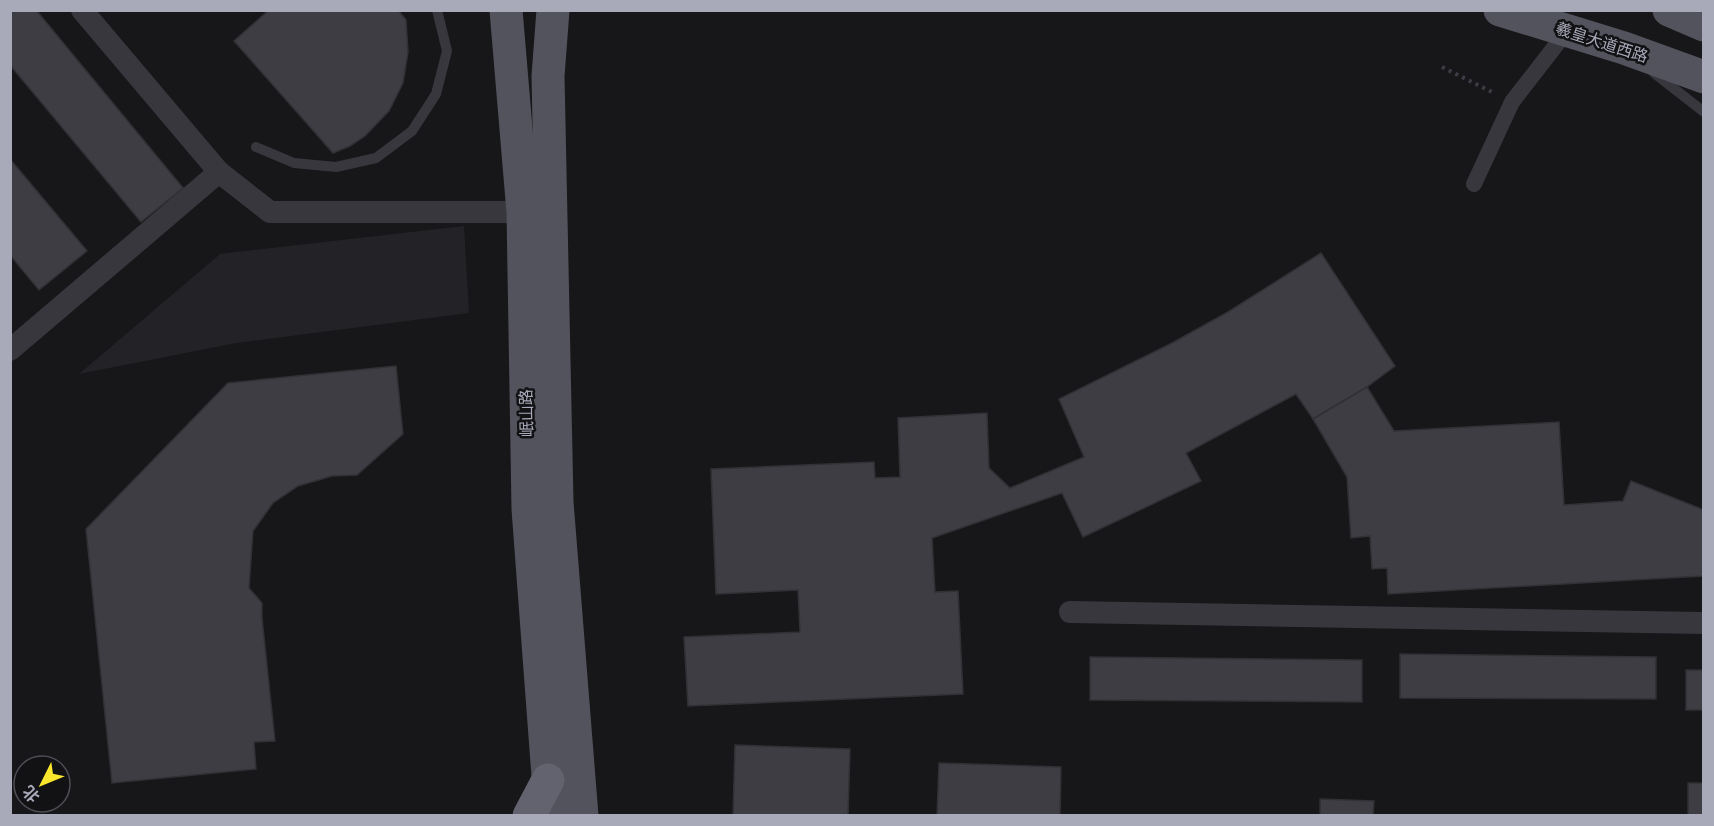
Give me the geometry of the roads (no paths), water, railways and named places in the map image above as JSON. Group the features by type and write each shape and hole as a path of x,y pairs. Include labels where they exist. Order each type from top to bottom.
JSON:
{"highway":[{"path":"529,816 548,780"}],"main road":[{"name":"岷山路","path":"506,10 523,212 528,509 551,816"},
{"name":"岷山路","path":"553,10 548,76 557,502 582,816"},
{"name":"羲皇大道西路","path":"1500,10 1624,48 1704,77"},
{"path":"1670,10 1704,25"}],"street":[{"path":"82,10 219,172 270,212 523,212"},
{"path":"1474,184 1512,102 1567,31"},
{"path":"10,350 219,172"},
{"path":"1070,612 1704,623"}],"lane":[{"path":"256,147 294,163 336,167 376,158 412,131 436,94 447,51 437,10"},
{"path":"1624,48 1704,112"}]}
